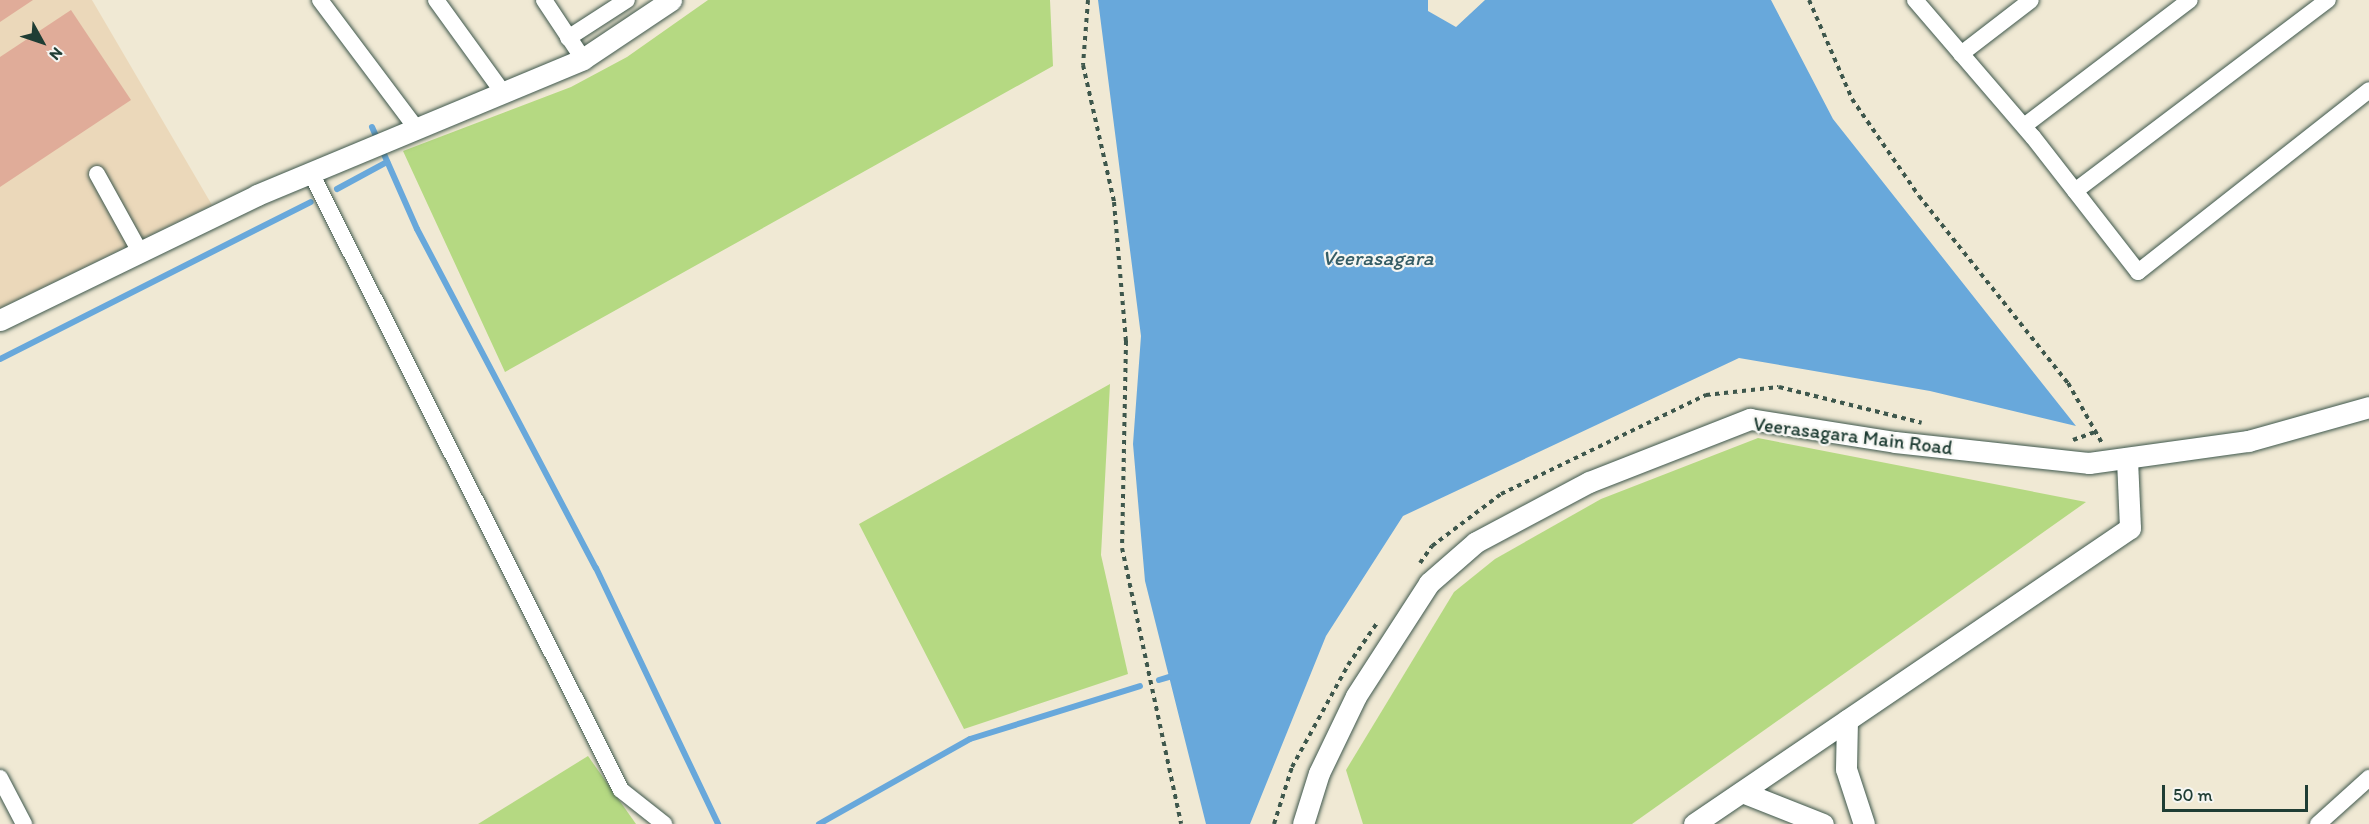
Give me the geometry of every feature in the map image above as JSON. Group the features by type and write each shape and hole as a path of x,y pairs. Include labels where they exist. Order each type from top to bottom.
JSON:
{"street":[{"path":"320,0 417,129"},
{"path":"436,0 504,94"},
{"path":"544,0 583,59"},
{"path":"568,38 627,0"},
{"path":"0,320 311,173 583,59 671,0"},
{"path":"1915,0 2024,126 2138,272 2369,90"},
{"path":"1961,54 2031,0"},
{"path":"2024,126 2190,0"},
{"path":"2075,191 2328,0"},
{"path":"311,173 621,790 664,824"},
{"path":"97,174 140,252"},
{"name":"Veerasagara Main Road","path":"1303,824 1319,773 1356,696 1429,583 1476,542 1589,482 1750,419 1895,442 2089,463 2248,441 2369,407"},
{"path":"1694,824 2130,528 2121,459"},
{"path":"1847,720 1846,769 1864,824"},
{"path":"0,778 24,824"},
{"path":"2318,824 2369,778"},
{"path":"1742,792 1823,824"}],"path":[{"path":"1088,0 1083,64 1114,202 1126,341 1122,548 1181,824"},
{"path":"1809,0 1852,99 1919,196 2068,383 2096,432 2121,459"},
{"path":"1412,573 1432,546 1501,494 1706,395 1779,387 1927,424"},
{"path":"2062,439 2096,432"},
{"path":"1274,824 1292,767 1348,664 1380,619"}],"shaded area":[{"path":"0,0 92,0 212,205 0,308"}],"green space":[{"path":"708,0 1050,0 1053,66 505,372 403,151 571,87 627,57"},
{"path":"1110,384 1101,555 1128,674 964,729 859,524"},
{"path":"1758,438 2086,502 1632,824 1363,824 1346,770 1454,592 1495,559 1601,499"},
{"path":"588,756 636,824 478,824"}],"water":[{"name":"Veerasagara","path":"1098,0 1428,0 1428,11 1456,27 1485,0 1771,0 1833,119 2076,426 1930,391 1739,358 1403,516 1326,636 1250,824 1206,824 1145,581 1133,444 1141,336"}],"building":[{"path":"0,0 33,0 0,22"},
{"path":"71,10 131,100 0,187 0,57"}],"waterway":[{"path":"372,127 417,229 596,568 718,824"},
{"path":"337,189 387,162"},
{"path":"0,359 311,202"},
{"path":"1159,680 1169,677"},
{"path":"819,824 970,739 1140,686"}]}
